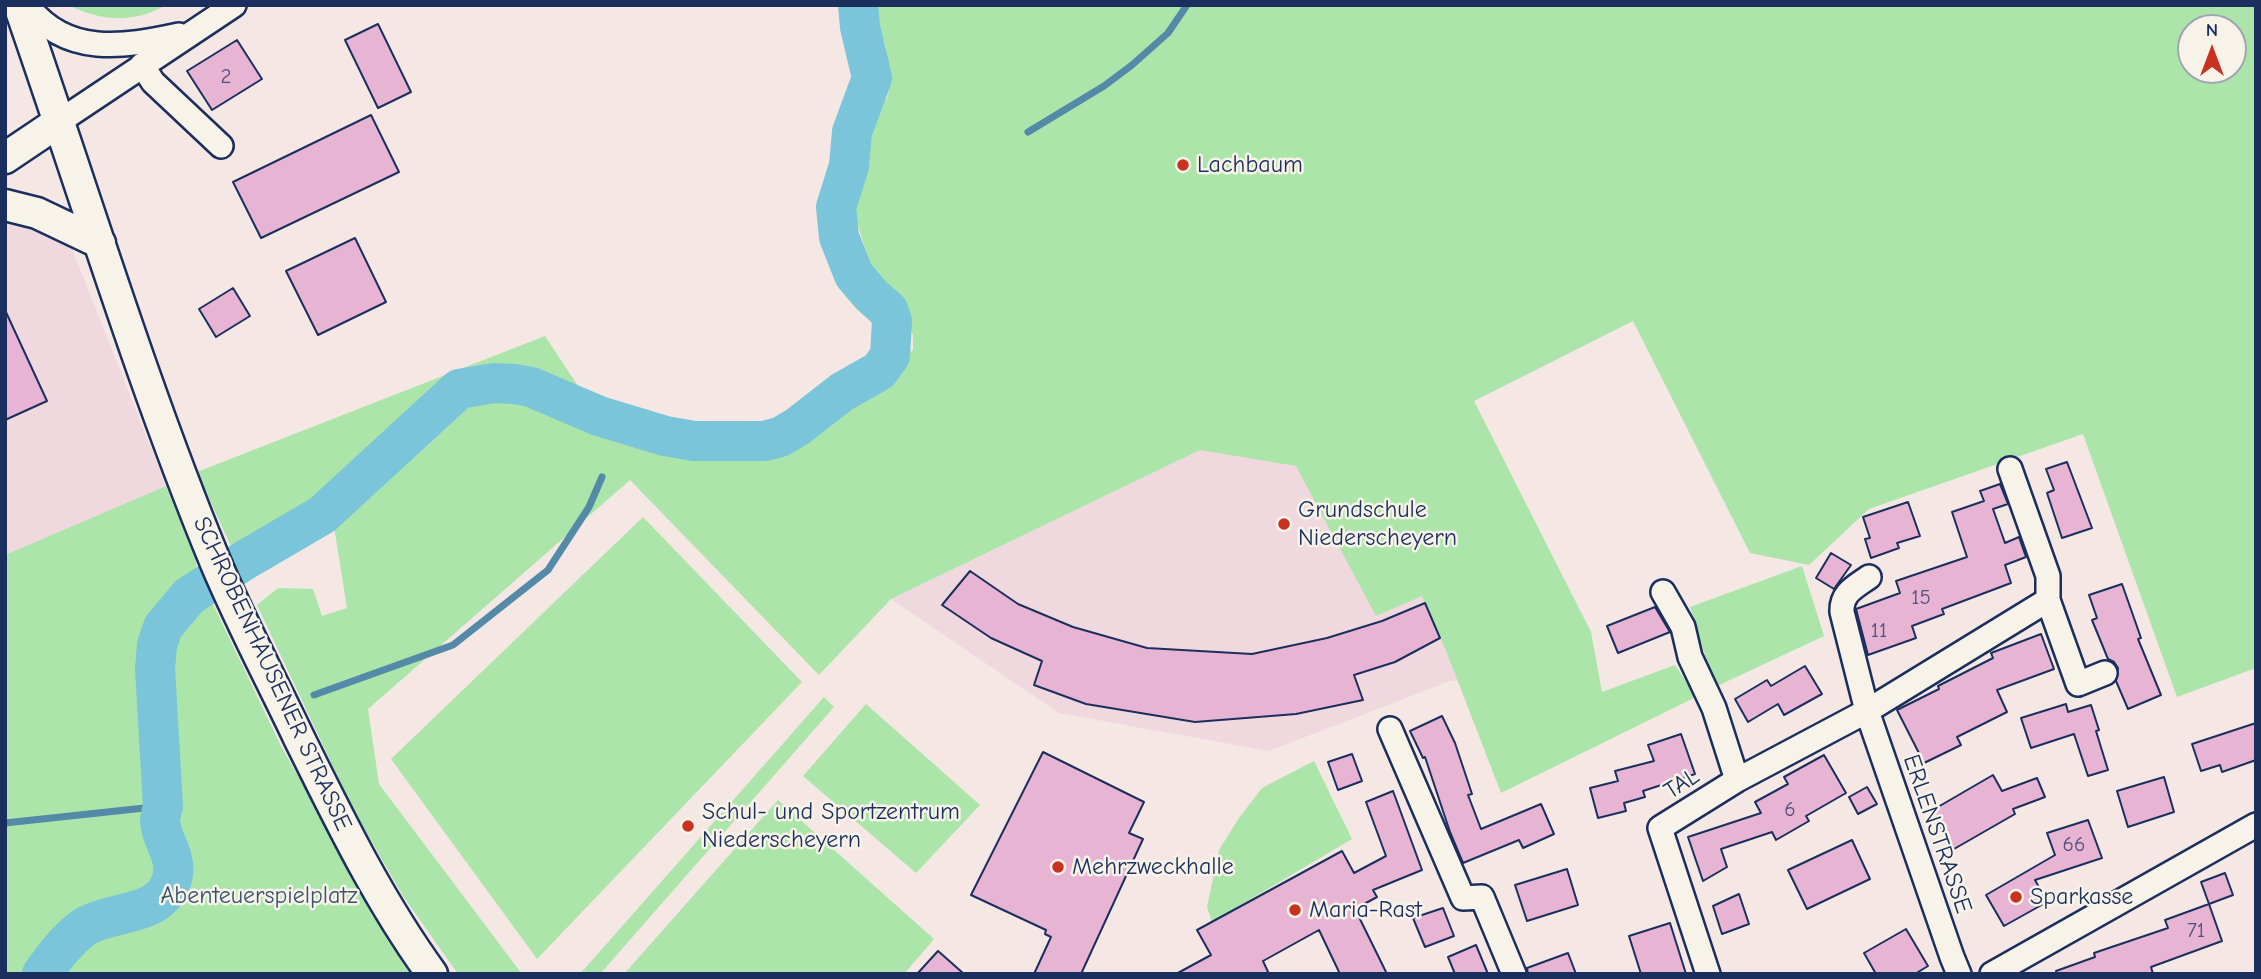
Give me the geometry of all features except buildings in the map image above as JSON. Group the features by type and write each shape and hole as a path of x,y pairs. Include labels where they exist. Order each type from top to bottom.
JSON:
{"main road":[{"name":"SCHROBENHAUSENER STRASSE","path":"19,5 169,443 216,563 337,815 387,905 432,974"},
{"path":"5,158 60,121"},
{"path":"5,205 37,213 100,243"}],"street":[{"path":"27,5 44,23 65,37 97,45 130,45 192,33"},
{"path":"60,121 234,5"},
{"path":"142,65 153,82 221,146"},
{"path":"2010,469 2048,576 2048,600 2078,684 2105,673"},
{"path":"1867,711 1841,603 1850,590 1869,577"},
{"path":"1663,592 1683,627 1690,657 1714,708 1737,780"},
{"name":"TAL","path":"1709,974 1660,828 1737,780 1867,711 2048,600"},
{"name":"ERLENSTRASSE","path":"1867,711 1959,974"},
{"path":"1390,729 1462,898 1482,897 1514,974"},
{"path":"1992,974 2256,825"}],"shaded area":[{"path":"27,219 59,235 72,249 166,486 5,555 5,224 23,227"},
{"name":"Grundschule Niederscheyern","path":"1484,439 1590,668 1450,681 1269,751 1059,713 891,599 1200,450"}],"green space":[{"path":"68,5 166,5 141,15 117,18 93,14"},
{"path":"857,5 2256,5 2256,668 2177,697 2083,434 1869,509 1809,565 1750,553 1633,321 1474,401 1591,632 1602,692 1675,665 1696,697 1501,793 1422,596 1376,616 1296,466 1200,450 891,599 819,675 630,480 368,709 379,784 522,974 458,974 403,896 354,811 257,605 278,588 313,589 322,616 347,608 332,514 455,396 492,386 519,388 651,442 714,454 749,456 774,452 763,427 798,427 822,410 883,379 891,365 913,350 913,335 871,266 855,217 854,204 868,164 866,129 870,119 887,98 889,90 885,43"},
{"path":"545,336 578,386 619,405 614,408 541,382 518,378 495,377 472,381 448,391 424,408 365,468 342,486 234,553 197,472"},
{"name":"Abenteuerspielplatz","path":"166,486 195,555 197,571 280,744 333,839 419,974 5,974 5,555"},
{"path":"643,517 802,682 537,959 391,759"},
{"path":"1802,566 1824,636 1715,687 1690,607"},
{"path":"824,697 834,707 600,974 580,974"},
{"path":"866,704 980,805 916,873 803,776"},
{"path":"1314,761 1352,839 1212,922 1207,907 1219,850 1239,818 1262,788"},
{"path":"778,800 934,939 904,974 624,974"}],"waterway":[{"path":"42,974 62,948 86,926 148,906 167,891 172,879 173,864 160,822 163,806 155,669 157,645 163,627 189,596 322,515 459,389 494,383 514,384 531,387 599,416 665,436 694,441 764,441 780,437 797,427 842,392 879,371 890,356 892,321 888,310 854,275 839,237 836,207 849,166 852,132 872,78 860,27 858,5"},
{"path":"1028,132 1104,86 1132,65 1168,33 1187,5"},
{"path":"314,695 453,645 548,570 589,507 602,477"},
{"path":"5,823 163,806"}],"place":[{"name":"Lachbaum","path":"1183,165"},
{"name":"Grundschule Niederscheyern","path":"1284,524"},
{"name":"Schul- und Sportzentrum Niederscheyern","path":"688,826"},
{"name":"Mehrzweckhalle","path":"1058,867"},
{"name":"Sparkasse","path":"2016,897"},
{"name":"Maria-Rast","path":"1295,910"}]}
